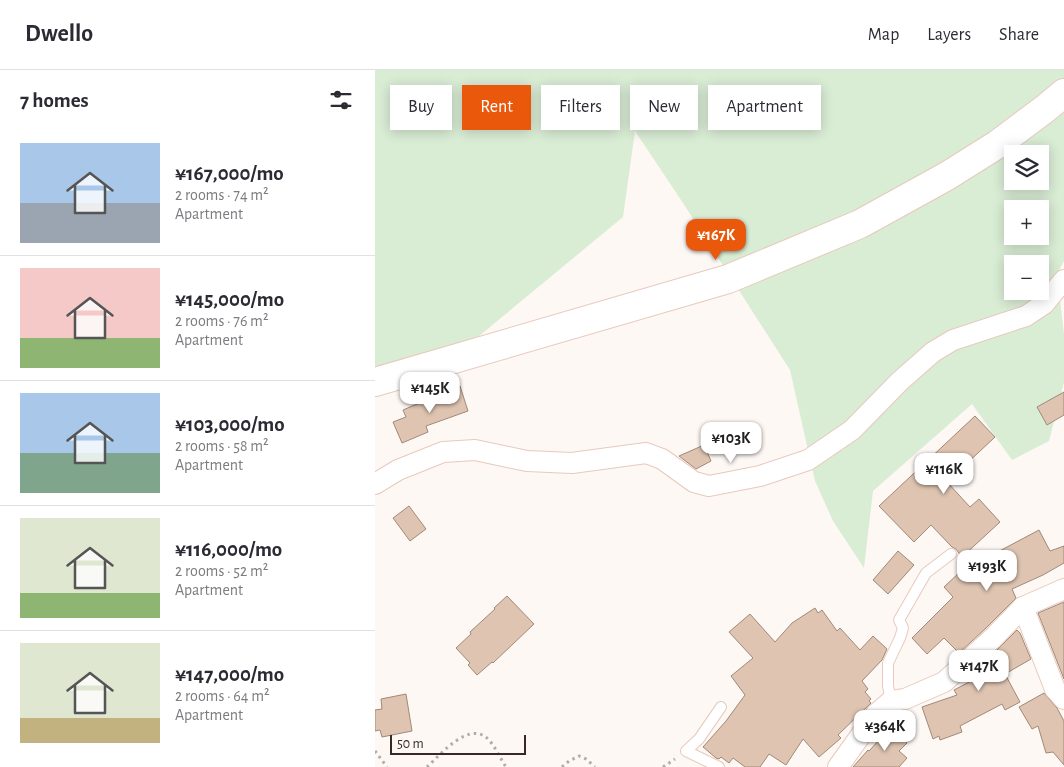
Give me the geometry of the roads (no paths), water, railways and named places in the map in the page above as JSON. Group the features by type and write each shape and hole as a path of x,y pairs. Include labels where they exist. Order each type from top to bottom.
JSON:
{"street":[{"path":"375,382 728,279 860,224 947,176 998,144 1055,101"},
{"path":"375,484 398,470 443,452 475,450 527,461 572,463 646,453 662,459 694,482 709,486 759,476 808,460 852,430 900,381 933,352 953,340 1026,316 1044,304 1064,280"},
{"path":"838,767 877,714 891,702 905,699 945,682 993,638 1023,606 1064,589"},
{"path":"1023,606 1055,689 1064,699"}],"lane":[{"path":"891,702 888,686 888,663 903,628 899,620 926,573 951,554"},
{"path":"719,767 686,751 699,739 721,707"}]}
